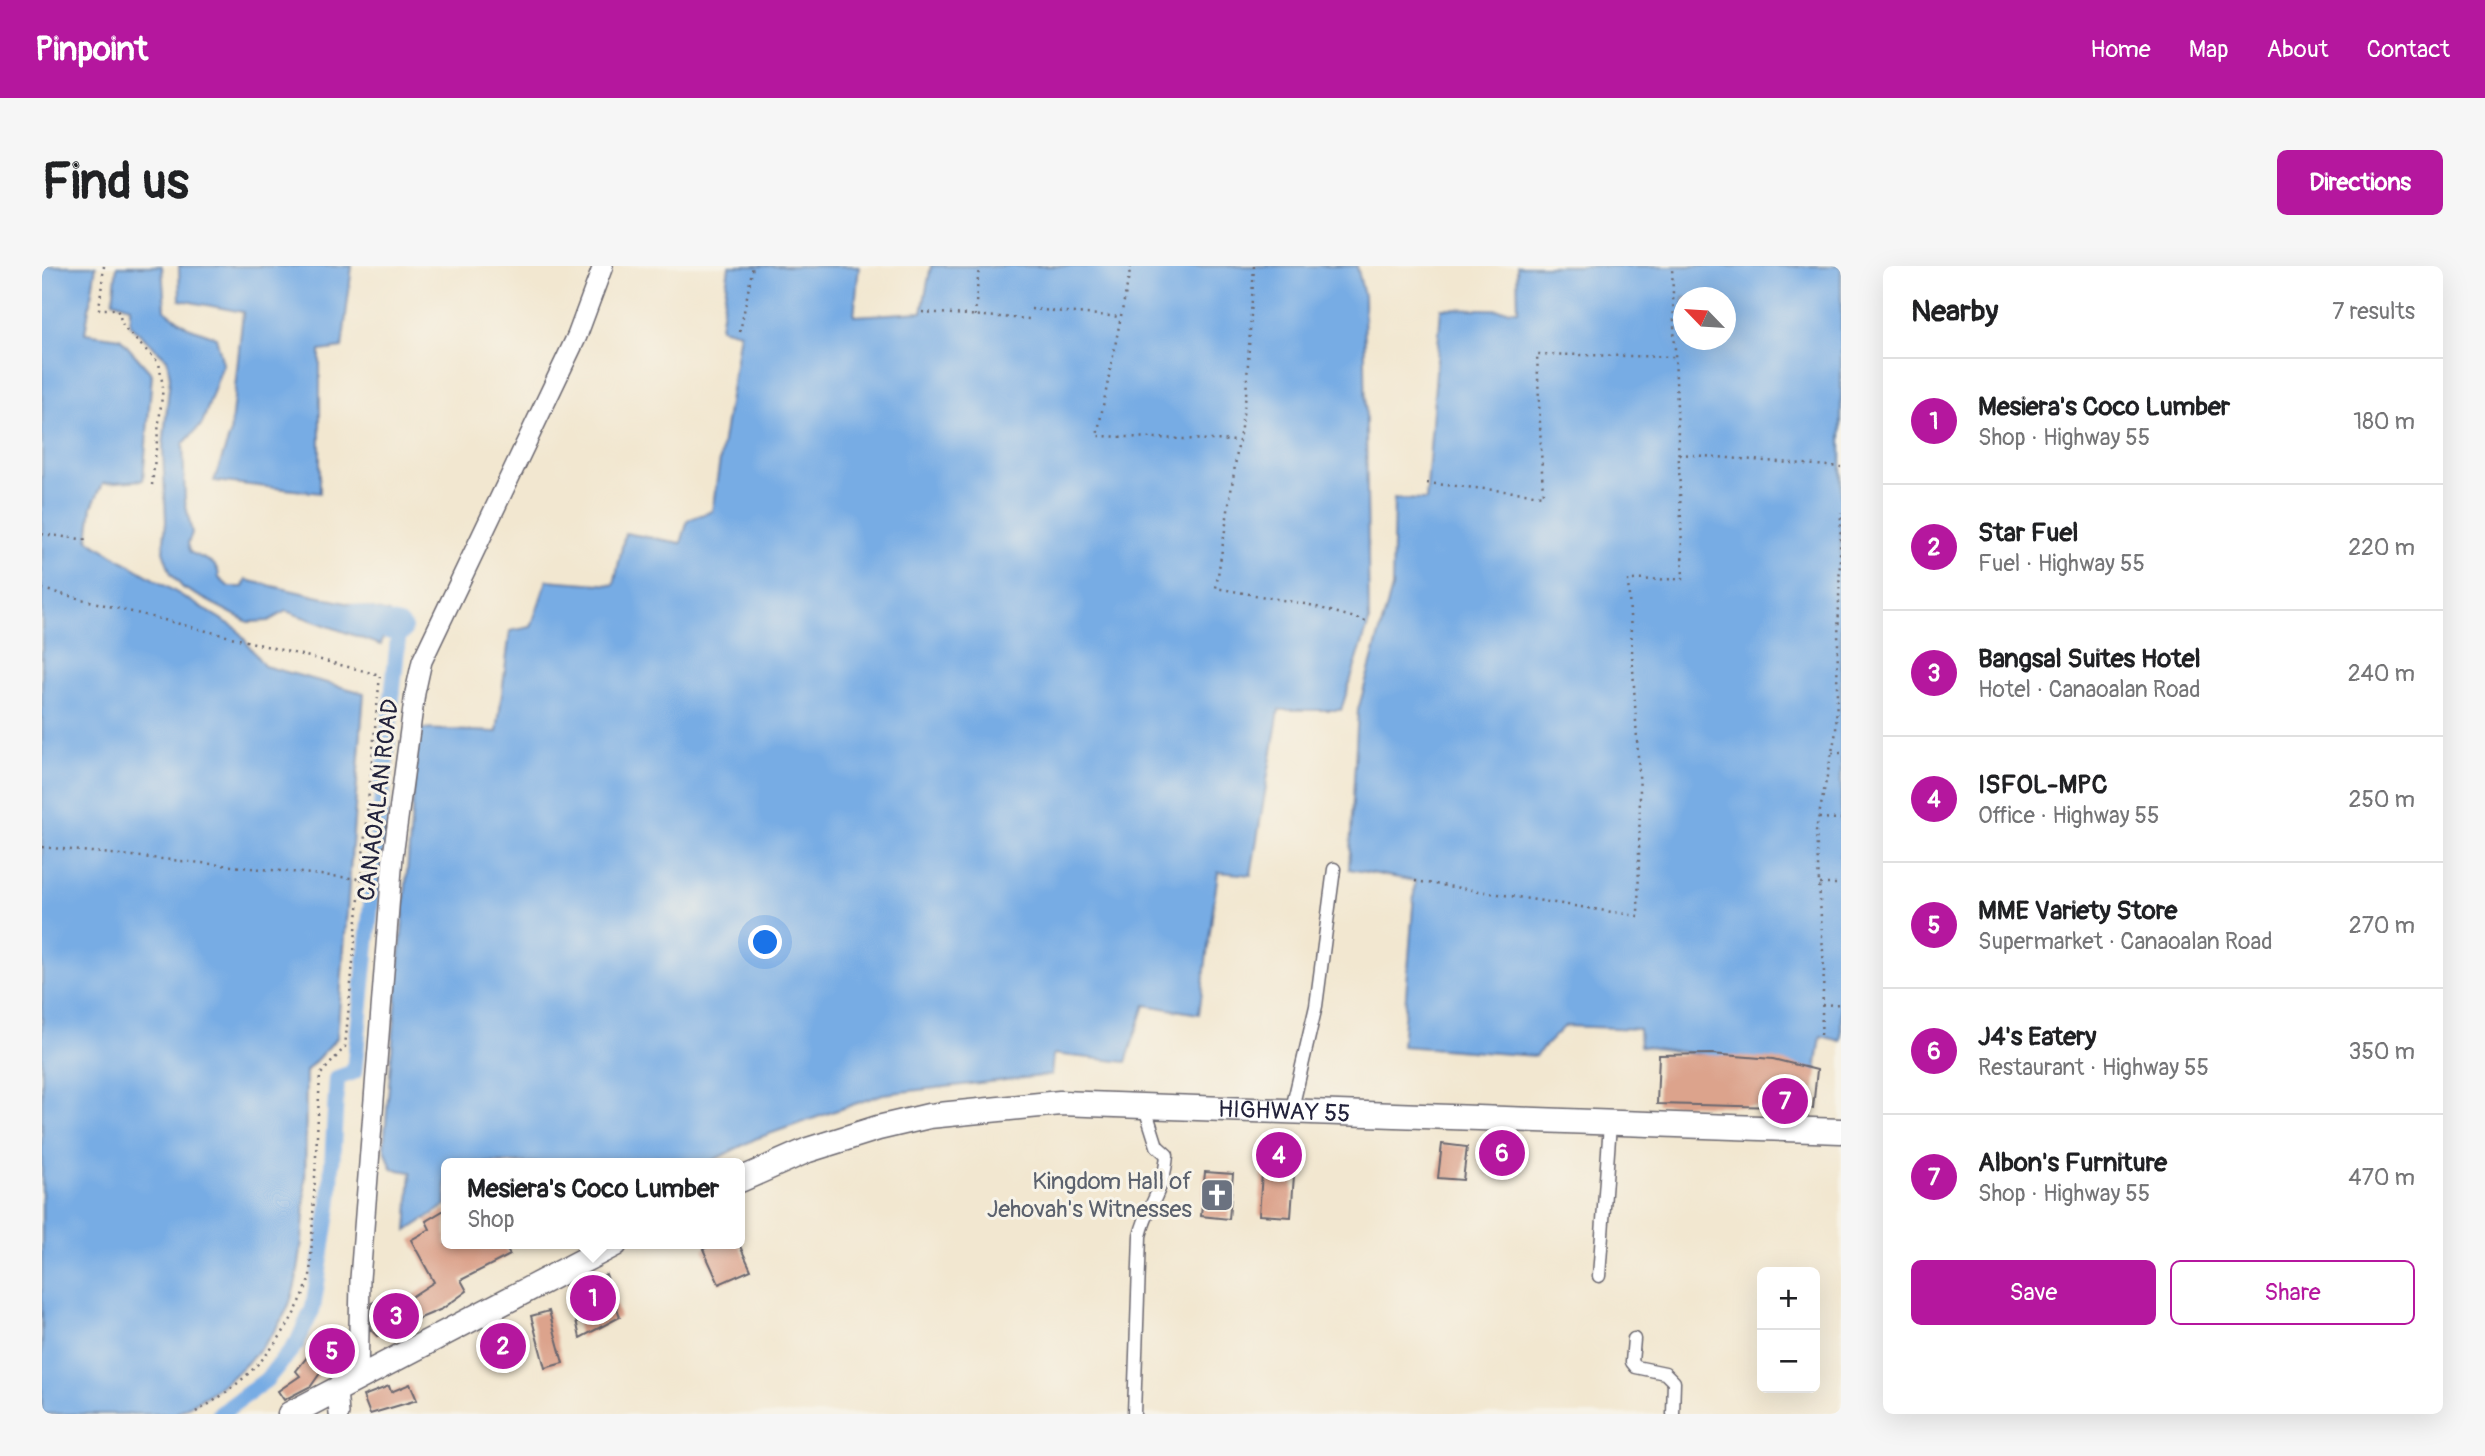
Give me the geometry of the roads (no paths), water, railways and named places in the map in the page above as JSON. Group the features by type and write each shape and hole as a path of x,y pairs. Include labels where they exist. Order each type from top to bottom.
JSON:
{"highway":[{"name":"HIGHWAY 55","path":"745,1178 808,1150 929,1116 1060,1103 1841,1131"},
{"path":"289,1414 345,1394 606,1249"}],"street":[{"name":"CANAOALAN ROAD","path":"345,1394 360,1279 393,856 415,692 422,661 577,336 603,266"},
{"path":"1291,1113 1316,1006 1334,869"},
{"path":"1133,1414 1140,1236 1145,1214 1161,1192 1167,1155 1157,1146 1144,1105"},
{"path":"1599,1276 1610,1124"},
{"path":"1634,1339 1632,1362 1636,1367 1665,1373 1674,1382 1672,1414"}],"water":[{"path":"42,266 96,266 85,333 120,338 152,374 143,480 103,483 92,506 88,540 236,628 264,666 364,693 337,1038 306,1071 303,1233 293,1293 274,1331 251,1359 207,1395 175,1414 42,1414"},
{"path":"117,266 162,266 165,310 188,327 216,337 223,364 202,424 183,444 185,501 192,533 188,543 190,552 213,564 219,578 229,587 243,587 246,580 389,613 381,645 286,611 268,621 248,622 183,588 171,574 163,551 166,521 163,448 170,377 167,359 130,325 130,307 113,301"},
{"path":"179,266 352,266 342,348 320,351 320,493 214,481 230,435 243,312 180,300"},
{"path":"729,266 859,266 854,316 922,312 931,266 1357,266 1364,296 1369,622 1341,710 1279,710 1251,875 1218,872 1199,1014 1145,1005 1126,1062 1053,1054 1051,1075 883,1094 755,1139 718,1158 441,1158 441,1208 407,1231 411,1172 392,1169 384,1146 419,729 497,732 510,631 531,627 547,580 614,585 625,533 681,543 688,520 712,511 740,333 720,328"},
{"path":"1517,266 1841,266 1841,1041 1821,1036 1816,1071 1640,1046 1639,1029 1565,1026 1535,1056 1402,1046 1415,881 1349,869 1358,710 1392,588 1394,499 1426,500 1441,308 1518,310"}],"waterway":[{"path":"353,617 399,629"},
{"path":"220,1414 266,1380 297,1343 313,1308 330,1200 337,1078 354,1072 399,629"}],"place":[{"name":"Albon's Furniture","path":"1785,1101"},
{"name":"J4's Eatery","path":"1502,1153"},
{"name":"ISFOL-MPC","path":"1279,1155"},
{"name":"Kingdom Hall of Jehovah's Witnesses","path":"1217,1195"},
{"name":"Mesiera's Coco Lumber","path":"593,1298"},
{"name":"Bangsal Suites Hotel","path":"396,1316"},
{"name":"Star Fuel","path":"503,1346"},
{"name":"MME Variety Store","path":"332,1351"}]}
